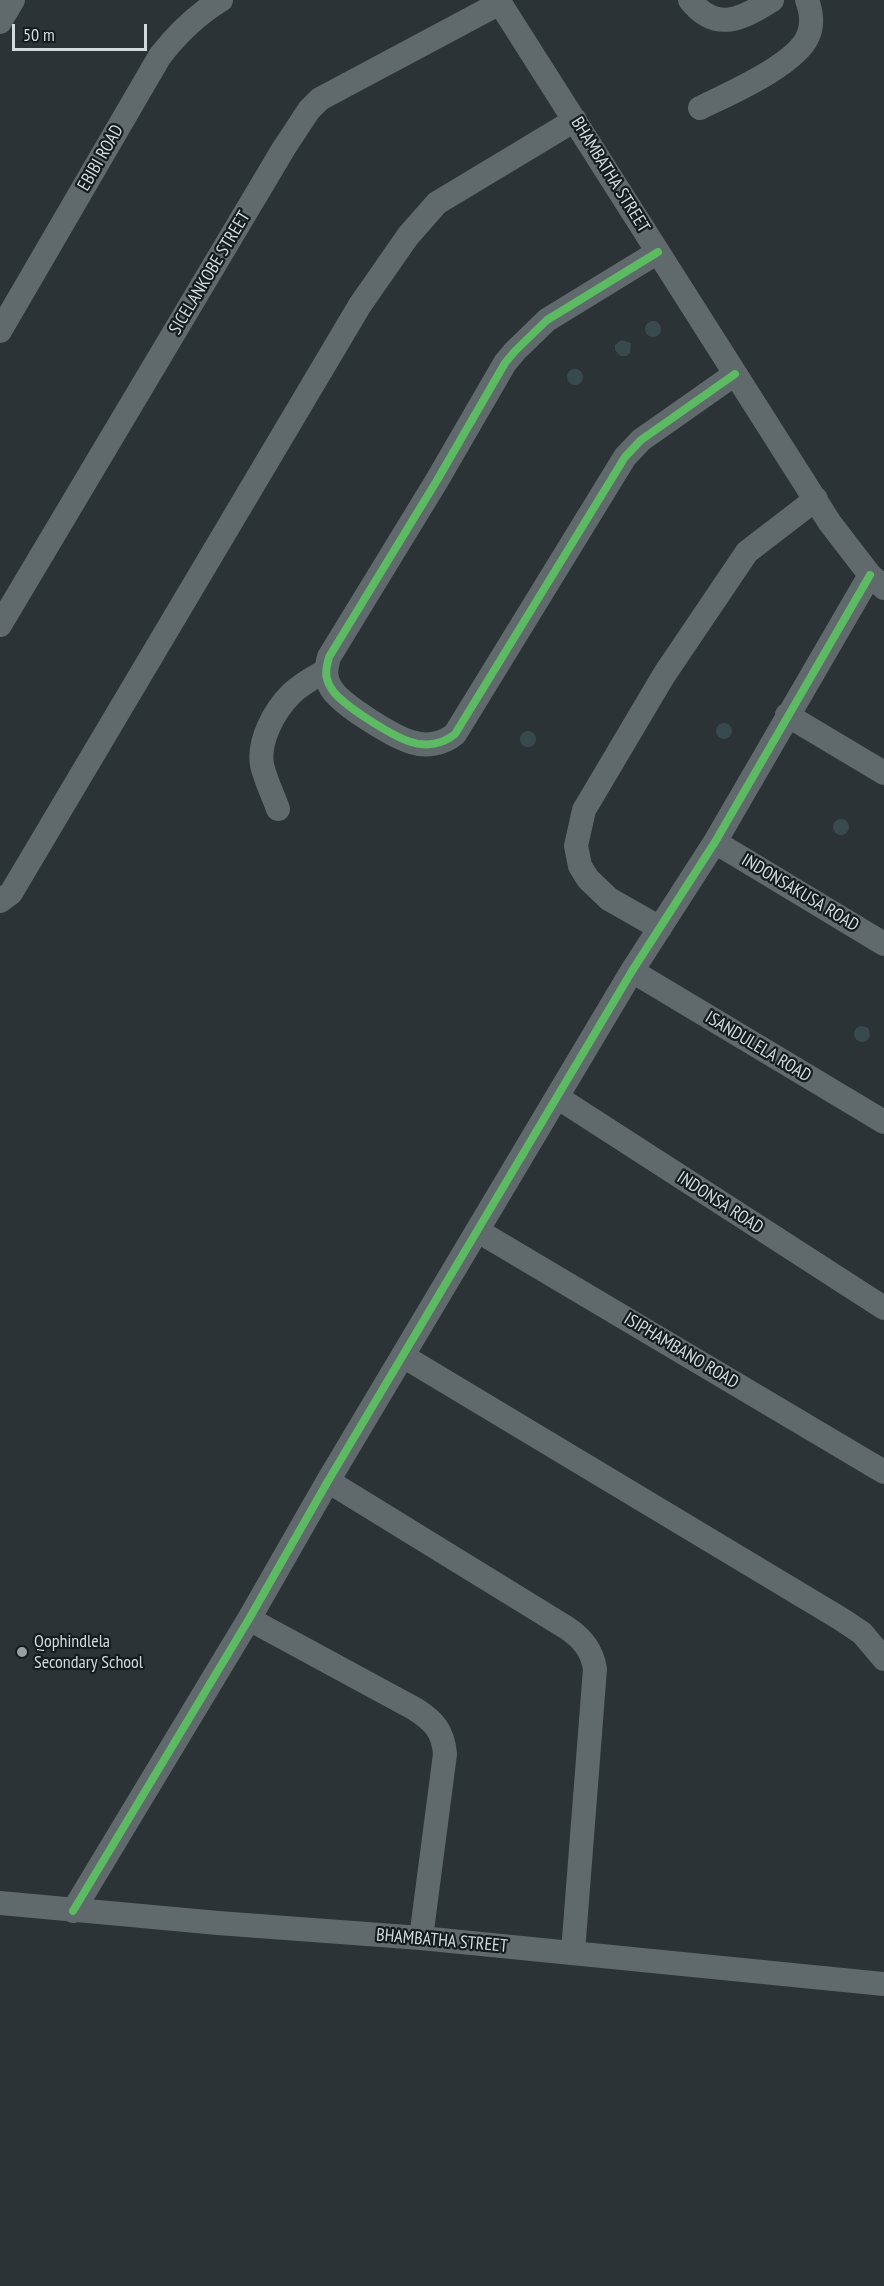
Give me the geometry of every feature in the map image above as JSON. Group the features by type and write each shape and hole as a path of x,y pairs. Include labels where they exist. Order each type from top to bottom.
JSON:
{"street":[{"path":"0,22 13,0"},
{"name":"EBIBI ROAD","path":"0,331 160,56 177,34 221,0"},
{"path":"690,0 710,19 723,21 735,19 772,0"},
{"path":"700,108 767,73 794,55 808,36 812,12 807,0"},
{"name":"BHAMBATHA STREET","path":"499,2 830,523 877,581"},
{"name":"SICELANKOBE STREET","path":"0,625 284,148 309,110 320,99 499,2"},
{"path":"0,901 11,893 360,305 408,236 437,203 575,120"},
{"path":"658,252 547,320 514,351 329,657 325,671 331,688 356,711 411,742 433,744 448,740 464,722 625,457 641,440 735,374"},
{"path":"660,928 609,899 588,879 576,855 582,816 664,675 747,552 816,499"},
{"path":"73,1911 249,1619 328,1481 632,971 715,842 787,715 877,581"},
{"path":"278,809 262,766 261,749 266,732 289,696 303,683 325,671"},
{"path":"787,715 884,773"},
{"name":"INDONSAKUSA ROAD","path":"715,842 884,944"},
{"name":"ISANDULELA ROAD","path":"632,971 884,1122"},
{"name":"INDONSA ROAD","path":"557,1097 884,1308"},
{"name":"ISIPHAMBANO ROAD","path":"478,1231 884,1472"},
{"path":"403,1356 862,1633 884,1659"},
{"path":"328,1481 567,1628 584,1641 589,1650 595,1669 573,1953"},
{"path":"249,1619 396,1698 437,1725 444,1743 445,1754 421,1938"},
{"name":"BHAMBATHA STREET","path":"0,1903 73,1911 421,1938 884,1984"}],"building":[{"path":"653,321 659,323 661,329 659,335 653,337 647,335 645,329 647,323"},
{"path":"621,340 631,343 630,353 626,356 620,356 615,350 615,345"},
{"path":"575,369 581,371 583,377 581,383 575,385 569,383 567,377 569,371"},
{"path":"724,723 730,725 732,731 730,737 724,739 718,737 716,731 718,725"},
{"path":"528,731 534,733 536,739 534,745 528,747 522,745 520,739 522,733"},
{"path":"841,819 847,821 849,827 847,833 841,835 835,833 833,827 835,821"},
{"path":"862,1026 868,1028 870,1034 868,1040 862,1042 856,1040 854,1034 856,1028"}],"cycle path":[{"path":"658,252 547,320 505,363 436,482 329,657 326,676 336,695 367,719 411,742 434,744 455,734 625,457 641,440 735,374"},
{"path":"73,1911 249,1619 328,1481 632,971 715,842 870,575"}],"place":[{"name":"Qophindlela Secondary School","path":"22,1652"}]}
